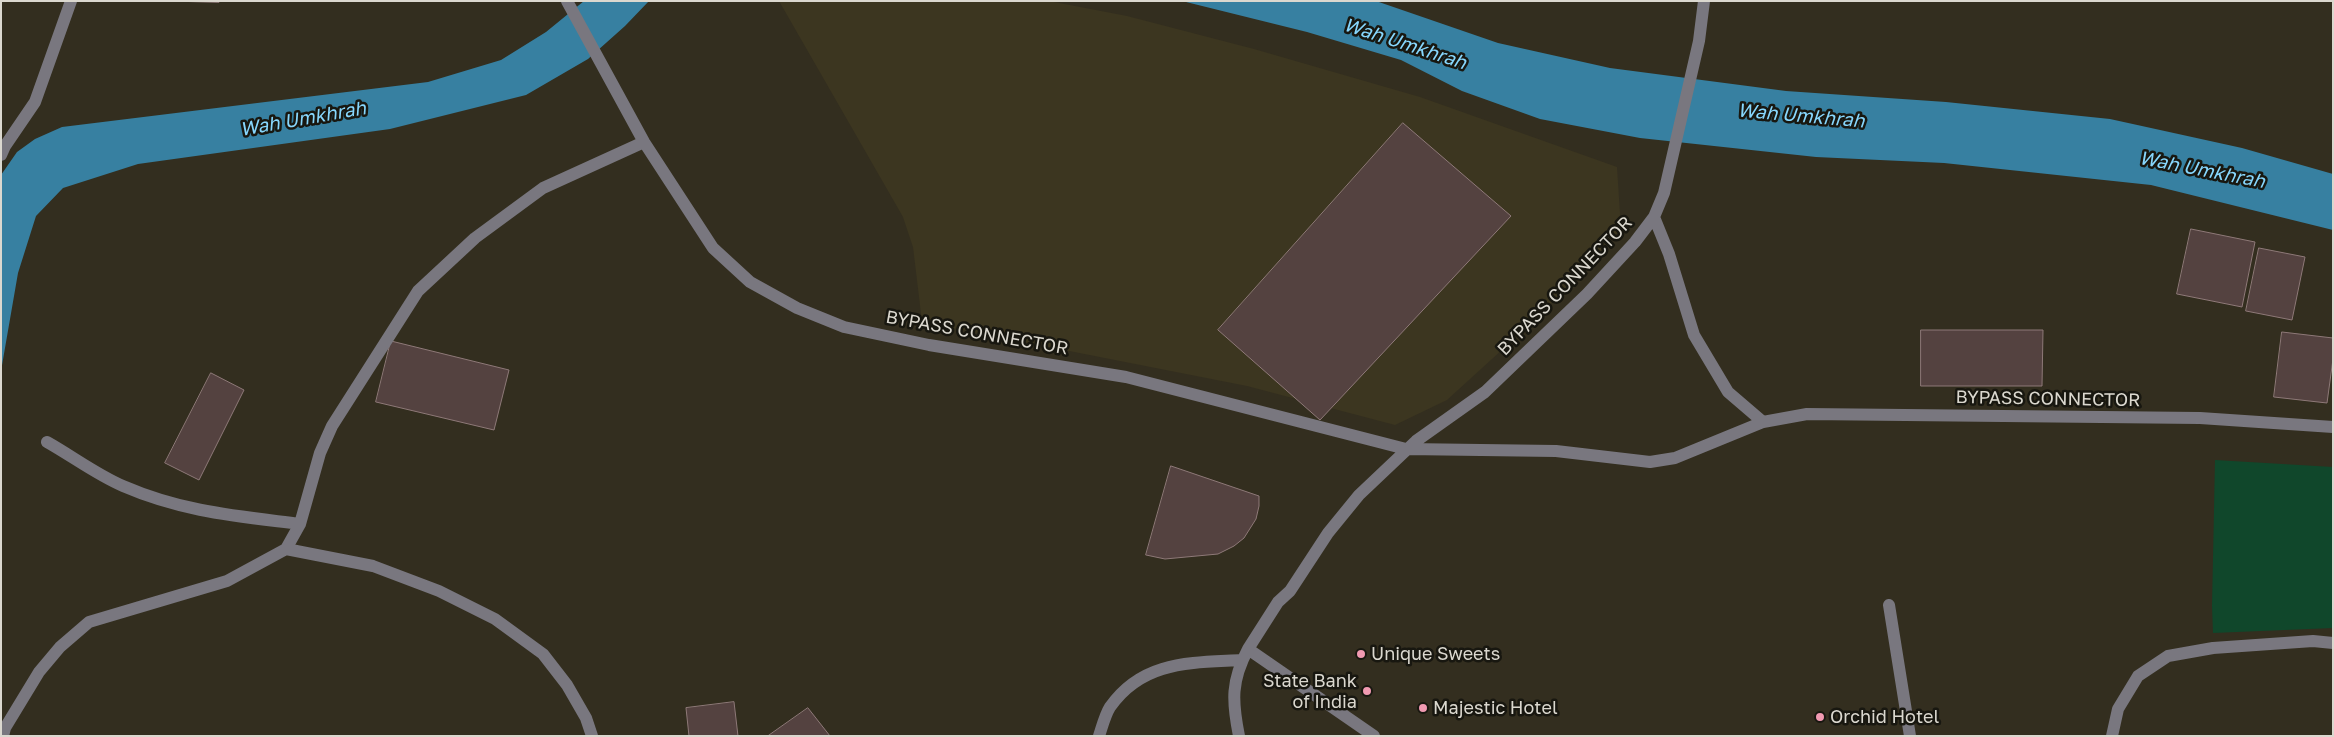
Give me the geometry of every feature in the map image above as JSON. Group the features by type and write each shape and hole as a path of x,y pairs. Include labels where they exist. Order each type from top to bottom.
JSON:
{"street":[{"path":"1,155 35,102 71,1"},
{"name":"BYPASS CONNECTOR","path":"568,1 628,115 712,248 750,282 797,308 844,327 929,345 1126,377 1406,449 1556,451 1650,462 1676,458 1763,422 1806,414 2200,418 2333,427"},
{"path":"1654,217 1664,193 1699,41 1704,1"},
{"path":"3,736 5,728 39,672 60,647 89,622 227,581 286,549 300,524 320,453 332,426 418,291 476,238 543,188 644,142"},
{"name":"BYPASS CONNECTOR","path":"1406,449 1485,392 1580,300 1635,242 1654,217"},
{"name":"BYPASS CONNECTOR","path":"1654,217 1669,254 1694,335 1728,392 1763,422"},
{"path":"47,442 120,485 156,499 204,512 300,524"},
{"path":"1239,736 1233,696 1237,669 1245,655 1278,602 1290,590 1328,533 1359,495 1406,449"},
{"path":"286,549 372,566 439,591 495,619 543,654 567,685 586,718 592,736"},
{"path":"1889,605 1910,736"},
{"path":"2112,736 2118,709 2138,676 2168,656 2213,648 2313,641 2333,643"},
{"path":"1099,736 1109,708 1127,689 1147,674 1174,664 1245,655 1374,736"}],"shaded area":[{"path":"779,1 1049,1 1127,16 1254,49 1420,97 1617,167 1621,229 1537,318 1447,400 1395,425 1247,386 922,322 913,247 903,217"}],"green space":[{"path":"2215,460 2333,467 2333,628 2213,633"}],"water":[{"name":"Wah Umkhrah","path":"584,1 649,1 625,26 588,59 526,95 390,129 138,164 63,188 36,216 18,273 1,371 1,175 17,152 35,139 62,127 428,82 501,60 546,32"},
{"name":"Wah Umkhrah","path":"1182,1 1376,1 1498,43 1610,68 1786,91 1946,102 2110,119 2242,148 2333,174 2333,230 2151,185 1944,163 1816,157 1640,138 1540,119 1462,91 1401,60 1307,32"}],"building":[{"path":"171,1 219,1 219,2"},
{"path":"1403,123 1511,216 1320,420 1218,330"},
{"path":"2191,229 2255,242 2242,307 2177,294"},
{"path":"2259,248 2305,257 2292,320 2246,311"},
{"path":"1921,330 2043,330 2042,386 1921,386"},
{"path":"2282,332 2333,338 2333,359 2327,403 2274,397"},
{"path":"391,341 509,370 494,430 376,402"},
{"path":"211,373 244,390 199,480 165,463"},
{"path":"1171,466 1259,496 1256,519 1244,538 1234,546 1218,554 1165,559 1146,555"},
{"path":"734,702 738,736 689,736 686,708"},
{"path":"808,708 830,736 768,736"}],"place":[{"name":"Unique Sweets","path":"1361,654"},
{"name":"State Bank of India","path":"1367,691"},
{"name":"Majestic Hotel","path":"1423,708"},
{"name":"Orchid Hotel","path":"1820,717"}]}
